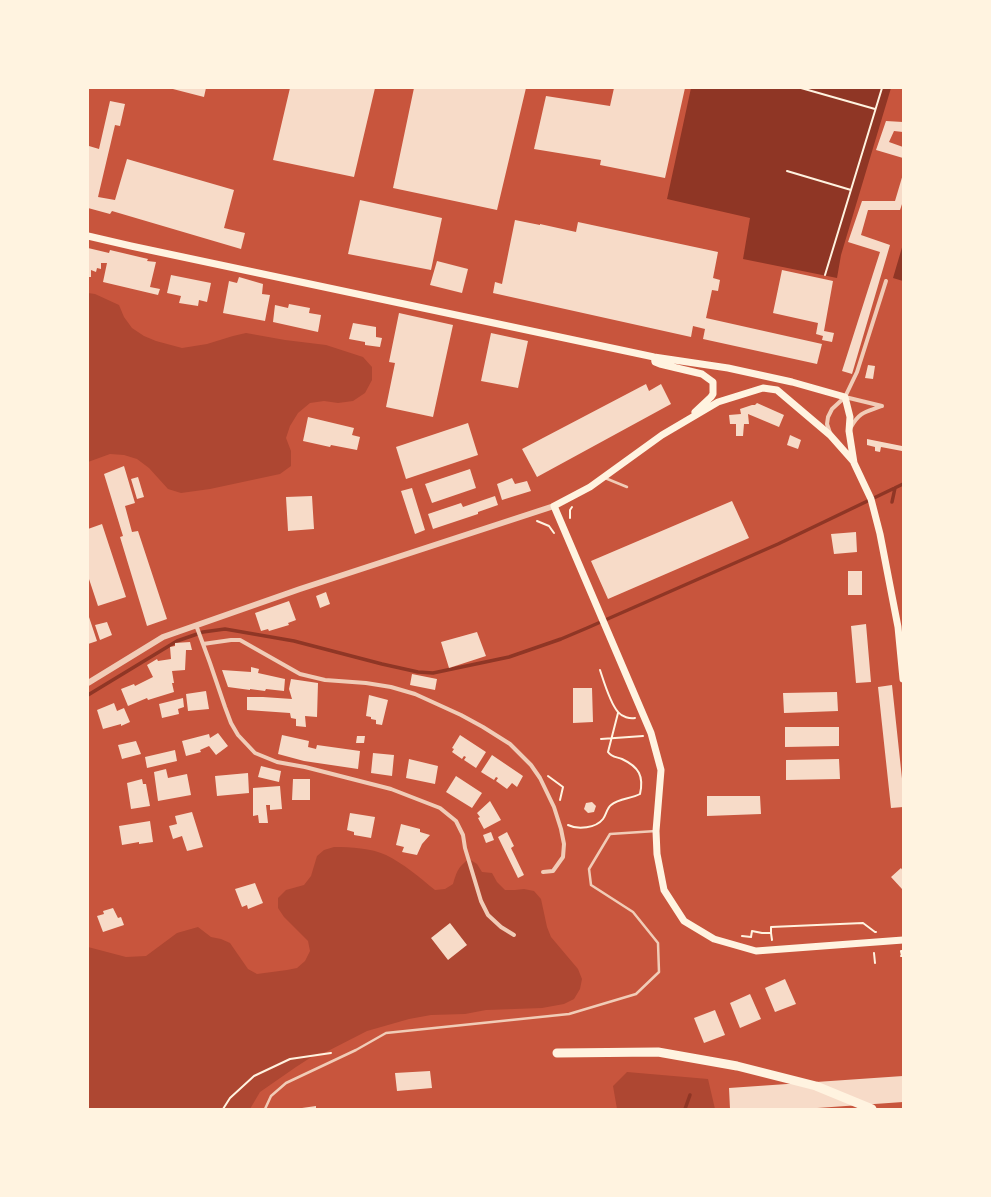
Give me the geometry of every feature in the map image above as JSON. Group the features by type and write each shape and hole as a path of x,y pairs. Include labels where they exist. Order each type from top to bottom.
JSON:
{"highway":[{"path":"558,1053 658,1052 716,1062 816,1086 872,1109"}],"main road":[{"path":"88,236 654,356 728,368 792,382 845,397 850,417 849,431 854,463"},
{"path":"654,356 655,362 702,374 713,382 713,394 711,397 686,421"},
{"path":"903,679 898,627 880,534 871,499 854,463 830,436 777,390 763,388 718,402 656,439 590,487 554,506 651,733 661,770 656,831 657,854 664,890 684,921 714,939 756,951 903,940"}],"street":[{"path":"830,436 827,424 828,417 832,410 845,397 857,372 886,281"},
{"path":"845,397 882,406 864,412 858,416 849,431"},
{"path":"88,683 163,636 196,626 300,589 554,506"},
{"path":"196,626 231,723 238,735 254,753 277,762 305,767 391,789 440,808 456,821 464,835 465,848 481,901 488,914 501,927 514,935"},
{"path":"203,642 240,640 300,674 325,680 366,683 391,687 414,694 434,702 483,727 510,744 530,764 540,778 554,807 561,829 564,844 563,857 554,871 543,872"}],"lane":[{"path":"603,478 627,487"},
{"path":"265,1109 271,1096 286,1083 356,1050 386,1033 569,1014 636,994 659,972 658,943 633,912 592,885 589,869 610,834 656,831"}],"path":[{"path":"801,88 875,109"},
{"path":"825,275 882,88"},
{"path":"787,171 851,190"},
{"path":"570,523 570,510 573,505"},
{"path":"532,521 537,521 549,526 556,536"},
{"path":"600,670 610,698 618,713 630,719 644,718"},
{"path":"567,824 574,827 584,828 593,825 600,822 611,805 625,798 640,794 641,774 638,770 623,759 609,755 608,752 618,713"},
{"path":"601,739 644,736"},
{"path":"530,764 563,787 559,805"},
{"path":"772,940 771,927 863,923 877,932"},
{"path":"740,936 751,937 752,931 771,933"},
{"path":"901,956 901,951 903,951"},
{"path":"874,953 876,957 875,963"},
{"path":"223,1109 230,1098 254,1076 290,1059 337,1052"}],"shaded area":[{"path":"691,88 891,88 841,255 837,278 743,259 750,218 667,199"},
{"path":"903,244 903,281 893,278"},
{"path":"88,293 95,294 119,305 124,317 132,328 144,336 156,341 182,348 207,344 246,333 326,345 363,357 372,367 372,380 365,393 353,401 338,403 324,401 310,403 298,413 290,426 286,438 291,451 291,466 280,474 210,489 181,493 168,489 149,468 137,459 124,455 110,454 88,462"},
{"path":"334,847 367,849 386,855 405,867 435,890 445,889 453,884 458,870 462,864 469,859 477,864 482,872 492,873 497,882 505,890 524,889 534,891 541,899 547,927 551,937 578,969 582,979 580,989 574,999 564,1004 542,1008 486,1010 465,1014 431,1015 409,1019 367,1031 326,1052 316,1054 296,1067 260,1092 250,1109 88,1109 88,947 126,957 146,956 177,933 198,927 211,937 230,943 248,969 257,974 297,968 305,961 310,951 308,941 284,917 278,908 278,898 286,890 304,885 311,876 317,856 324,850"},
{"path":"627,1072 708,1079 715,1109 617,1109 613,1086"}],"building":[{"path":"169,88 206,88 204,97"},
{"path":"290,88 375,88 354,177 273,160"},
{"path":"414,88 526,88 497,210 393,188"},
{"path":"614,88 685,88 665,178 600,165 601,160 534,149 546,96 610,106"},
{"path":"110,101 125,104 120,126 115,125 98,197 115,200 127,159 234,190 224,228 245,233 241,249 112,211 110,214 88,208 89,146 99,149"},
{"path":"886,121 903,122 903,132 894,131 889,142 903,147 903,158 876,150"},
{"path":"903,174 903,201 900,210 868,210 861,235 890,245 852,374 842,371 880,252 848,242 862,201 895,201"},
{"path":"360,200 442,218 431,270 348,254"},
{"path":"515,220 576,232 578,222 718,252 713,278 720,280 718,291 712,290 706,318 822,344 817,364 703,339 705,329 693,326 691,337 493,293 495,282 502,284"},
{"path":"88,248 109,253 110,250 148,259 147,261 156,262 150,287 160,289 158,295 103,282 107,263 101,263 101,269 97,268 96,272 91,270 91,277 88,277"},
{"path":"437,261 468,269 462,293 430,285"},
{"path":"782,270 833,281 824,331 834,333 832,342 822,340 823,336 816,334 818,323 773,313"},
{"path":"171,275 211,283 207,302 199,300 198,306 179,303 181,296 167,293"},
{"path":"239,277 263,284 262,294 270,295 265,321 223,313 229,281 237,283"},
{"path":"289,304 310,308 309,313 321,315 318,332 273,322 275,305 288,308"},
{"path":"399,313 453,325 433,417 386,407 395,363 389,362"},
{"path":"353,323 376,327 376,337 382,338 380,347 365,345 365,342 349,339"},
{"path":"491,333 528,341 518,388 481,381"},
{"path":"868,365 875,366 873,379 865,378"},
{"path":"646,384 649,391 661,384 671,404 537,477 522,449"},
{"path":"757,403 784,415 779,427 748,414 749,424 744,424 743,436 736,436 736,424 730,424 729,415 741,414 740,409 755,405"},
{"path":"308,417 354,428 352,435 360,437 357,450 331,445 330,447 303,441"},
{"path":"468,423 478,455 406,479 396,447"},
{"path":"790,435 801,440 798,449 787,445"},
{"path":"867,439 902,446 902,451 881,447 880,452 875,451 875,447 867,445"},
{"path":"124,466 135,503 125,506 132,532 138,531 167,619 147,626 120,537 123,536 104,474"},
{"path":"470,469 476,488 432,503 425,484"},
{"path":"138,477 144,497 137,499 131,479"},
{"path":"512,478 515,484 527,481 531,491 502,500 497,484"},
{"path":"412,488 425,530 415,534 401,491"},
{"path":"312,496 314,529 288,531 286,497"},
{"path":"495,496 498,505 478,512 478,514 433,529 428,514 461,503 463,507"},
{"path":"732,501 749,538 608,599 591,561"},
{"path":"102,524 126,597 98,606 88,576 88,529"},
{"path":"856,532 857,552 834,554 831,534"},
{"path":"848,571 862,571 862,595 848,595"},
{"path":"326,592 330,604 320,608 316,596"},
{"path":"289,601 296,620 288,623 289,625 269,631 268,629 261,631 255,613"},
{"path":"88,614 97,641 88,644"},
{"path":"107,622 112,635 100,640 95,625"},
{"path":"866,624 871,682 856,683 851,626"},
{"path":"477,632 486,656 449,668 441,642"},
{"path":"190,642 192,650 186,650 185,670 172,671 174,692 148,700 147,698 128,706 121,689 134,684 135,686 153,677 147,665 157,659 158,661 171,659 170,647 175,646 175,643"},
{"path":"251,667 259,669 258,673 285,679 284,691 266,689 265,691 250,690 228,687 222,670 251,672"},
{"path":"412,674 437,679 435,690 410,685"},
{"path":"291,679 318,683 317,717 305,716 306,727 296,726 296,719 291,718 290,713 247,710 247,697 292,699 289,689"},
{"path":"892,685 903,788 903,807 891,808 878,687"},
{"path":"573,688 592,688 593,722 573,723"},
{"path":"206,691 209,709 188,711 186,694"},
{"path":"837,692 838,711 784,713 783,693"},
{"path":"369,695 388,700 382,725 376,724 376,720 366,716"},
{"path":"183,698 184,707 178,709 179,714 162,718 159,704"},
{"path":"114,703 117,711 124,708 130,722 121,726 121,724 103,729 97,710"},
{"path":"785,727 839,727 839,746 785,747"},
{"path":"218,733 228,746 216,755 209,746 200,750 201,752 186,756 182,741 209,734 210,738"},
{"path":"282,735 309,741 308,747 316,749 317,745 360,751 358,769 304,761 278,754"},
{"path":"460,735 486,752 476,768 464,760 466,757 464,756 462,759 452,752 454,749 452,748"},
{"path":"357,736 365,736 364,743 356,743"},
{"path":"136,741 141,754 122,759 118,745"},
{"path":"175,750 177,761 147,768 145,757"},
{"path":"373,753 394,755 392,776 371,773"},
{"path":"492,755 523,776 517,787 512,783 507,789 496,781 498,778 496,777 494,780 481,772"},
{"path":"409,759 438,766 435,784 406,778"},
{"path":"839,759 840,779 786,780 786,760"},
{"path":"261,766 281,771 279,782 258,777"},
{"path":"166,769 168,778 187,774 191,795 158,801 154,772"},
{"path":"248,773 249,793 217,796 215,776"},
{"path":"456,776 482,793 472,808 446,792"},
{"path":"142,779 143,784 146,784 150,806 131,809 127,783"},
{"path":"293,779 310,779 310,800 292,800"},
{"path":"280,786 282,809 270,810 270,805 266,805 268,823 259,823 258,815 253,816 253,788"},
{"path":"707,796 760,796 761,814 707,816"},
{"path":"490,801 501,820 484,829 477,813"},
{"path":"592,802 596,806 594,812 588,813 584,809 586,803"},
{"path":"192,812 203,847 187,851 182,836 173,839 169,826 177,824 175,816"},
{"path":"350,813 375,817 371,838 354,835 354,832 347,830"},
{"path":"150,821 153,842 139,844 139,842 122,845 119,826"},
{"path":"401,824 420,829 420,832 430,835 422,844 417,855 402,852 404,847 396,845"},
{"path":"491,832 494,840 486,843 483,835"},
{"path":"507,832 514,846 511,848 524,875 518,878 498,837"},
{"path":"901,868 903,871 902,889 891,877"},
{"path":"255,883 263,903 248,909 247,905 242,907 235,889"},
{"path":"113,908 118,918 121,917 124,925 103,932 97,916 104,914 103,911"},
{"path":"450,923 467,945 448,960 431,938"},
{"path":"785,979 796,1004 775,1012 765,988"},
{"path":"750,994 761,1019 740,1028 730,1003"},
{"path":"715,1010 725,1035 704,1043 694,1018"},
{"path":"430,1071 432,1088 397,1091 395,1073"},
{"path":"903,1076 903,1102 803,1109 730,1109 729,1088"},
{"path":"316,1106 316,1109 302,1109 302,1108"}],"waterway":[{"path":"88,695 177,641 203,632 225,629 294,641 418,672 433,673 509,657 561,639 587,628 778,544 903,484"},
{"path":"892,502 895,488"},
{"path":"685,1109 690,1095"}]}
